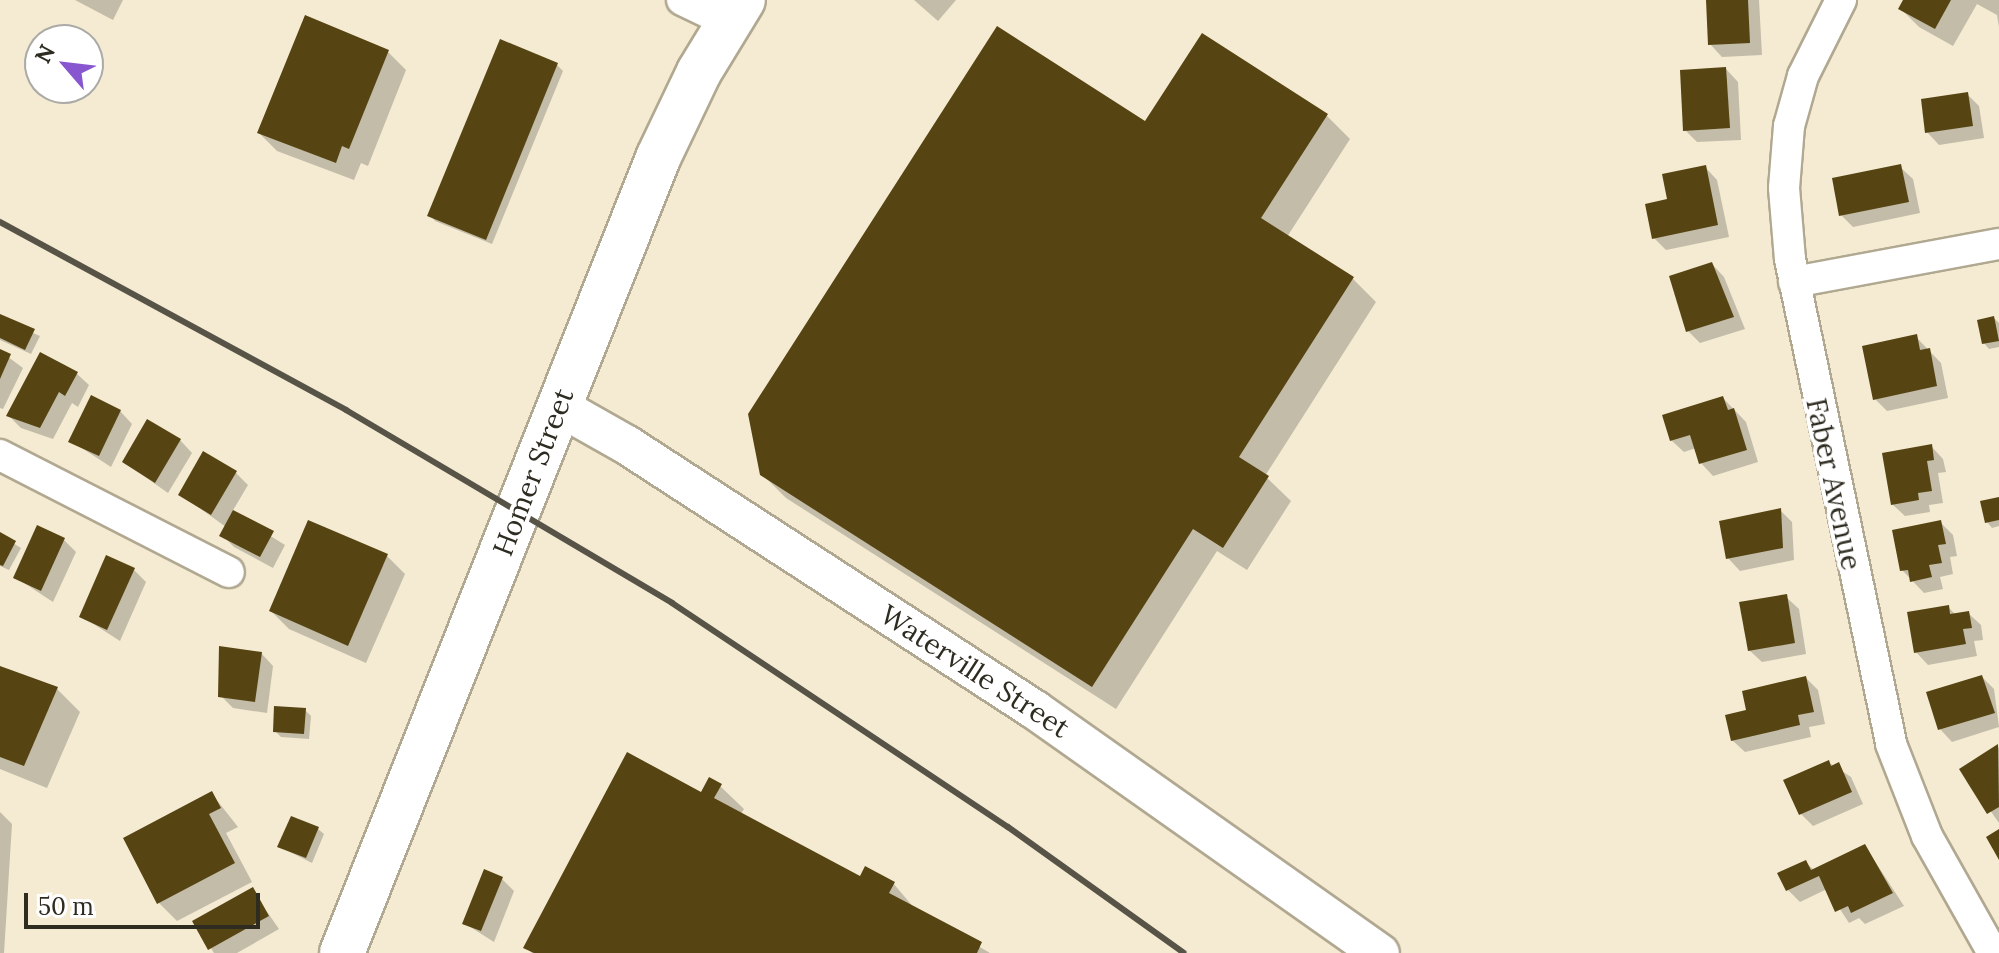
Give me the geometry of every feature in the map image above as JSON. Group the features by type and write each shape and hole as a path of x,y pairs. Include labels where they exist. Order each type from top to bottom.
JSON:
{"main road":[{"name":"Homer Street","path":"342,953 658,158 735,11"}],"street":[{"path":"682,0 735,11"},
{"name":"Faber Avenue","path":"1841,0 1803,76 1789,126 1784,188 1794,282 1891,744 1927,836 1993,953"},
{"path":"1794,282 1999,244"},
{"name":"Waterville Street","path":"558,406 627,445 1035,710 1380,953"},
{"path":"0,455 229,572"}],"building":[{"path":"1706,0 1748,0 1750,43 1708,45"},
{"path":"1903,0 1951,0 1935,29 1898,9"},
{"path":"305,15 389,50 349,149 342,146 336,163 257,133"},
{"path":"997,26 1145,121 1202,33 1328,114 1261,218 1354,277 1239,457 1269,476 1223,548 1193,529 1092,687 760,475 748,414"},
{"path":"500,39 558,63 486,240 427,216"},
{"path":"1726,67 1730,128 1683,131 1680,70"},
{"path":"1968,92 1973,126 1925,133 1921,99"},
{"path":"1901,164 1909,202 1839,216 1832,178"},
{"path":"1706,165 1718,225 1652,239 1645,204 1667,199 1662,174"},
{"path":"1712,262 1734,317 1686,332 1669,276"},
{"path":"0,314 35,329 25,350 0,338"},
{"path":"1994,316 1999,341 1982,344 1977,320"},
{"path":"1917,334 1920,350 1930,348 1937,386 1873,400 1862,346"},
{"path":"0,349 11,354 0,379"},
{"path":"40,352 78,372 65,396 59,392 40,428 6,416"},
{"path":"91,395 121,410 99,456 68,442"},
{"path":"1723,396 1728,410 1734,408 1747,450 1699,464 1690,435 1670,441 1662,415"},
{"path":"147,419 181,439 155,483 122,462"},
{"path":"1932,444 1934,460 1927,461 1932,491 1918,493 1919,500 1891,505 1882,453"},
{"path":"203,451 237,471 211,515 178,495"},
{"path":"1999,497 1999,520 1985,523 1980,501"},
{"path":"1781,508 1783,548 1726,559 1719,521"},
{"path":"233,510 274,531 260,557 219,536"},
{"path":"308,520 388,554 348,646 269,611"},
{"path":"1941,520 1946,544 1938,545 1942,563 1929,565 1932,577 1910,582 1908,570 1900,571 1892,530"},
{"path":"37,525 65,538 41,591 13,578"},
{"path":"0,532 16,541 3,566 0,565"},
{"path":"106,555 135,568 107,630 79,617"},
{"path":"1787,594 1795,643 1748,651 1739,602"},
{"path":"1949,605 1950,614 1969,611 1972,628 1963,629 1966,644 1914,653 1907,612"},
{"path":"219,646 262,652 255,702 218,697"},
{"path":"0,666 58,687 24,766 0,757"},
{"path":"1982,675 1995,713 1938,730 1926,692"},
{"path":"1806,676 1814,712 1798,715 1800,725 1731,741 1725,715 1746,710 1742,691"},
{"path":"274,706 306,708 304,734 273,732"},
{"path":"1998,744 1999,807 1987,814 1959,769"},
{"path":"627,752 701,792 709,777 722,784 714,798 860,876 865,866 895,882 889,893 982,942 977,953 534,953 523,948"},
{"path":"1829,760 1831,766 1839,762 1852,792 1799,815 1783,780"},
{"path":"212,791 221,808 209,814 235,863 157,904 123,838"},
{"path":"291,816 319,827 306,858 277,847"},
{"path":"1999,829 1999,860 1986,837"},
{"path":"1865,844 1893,893 1851,913 1848,906 1835,912 1819,876 1786,891 1777,873 1806,860 1811,870"},
{"path":"484,869 503,877 481,931 462,924"},
{"path":"253,887 269,916 208,950 192,921"}],"railway":[{"path":"0,222 346,410 672,603 1008,827 1184,953"}]}
